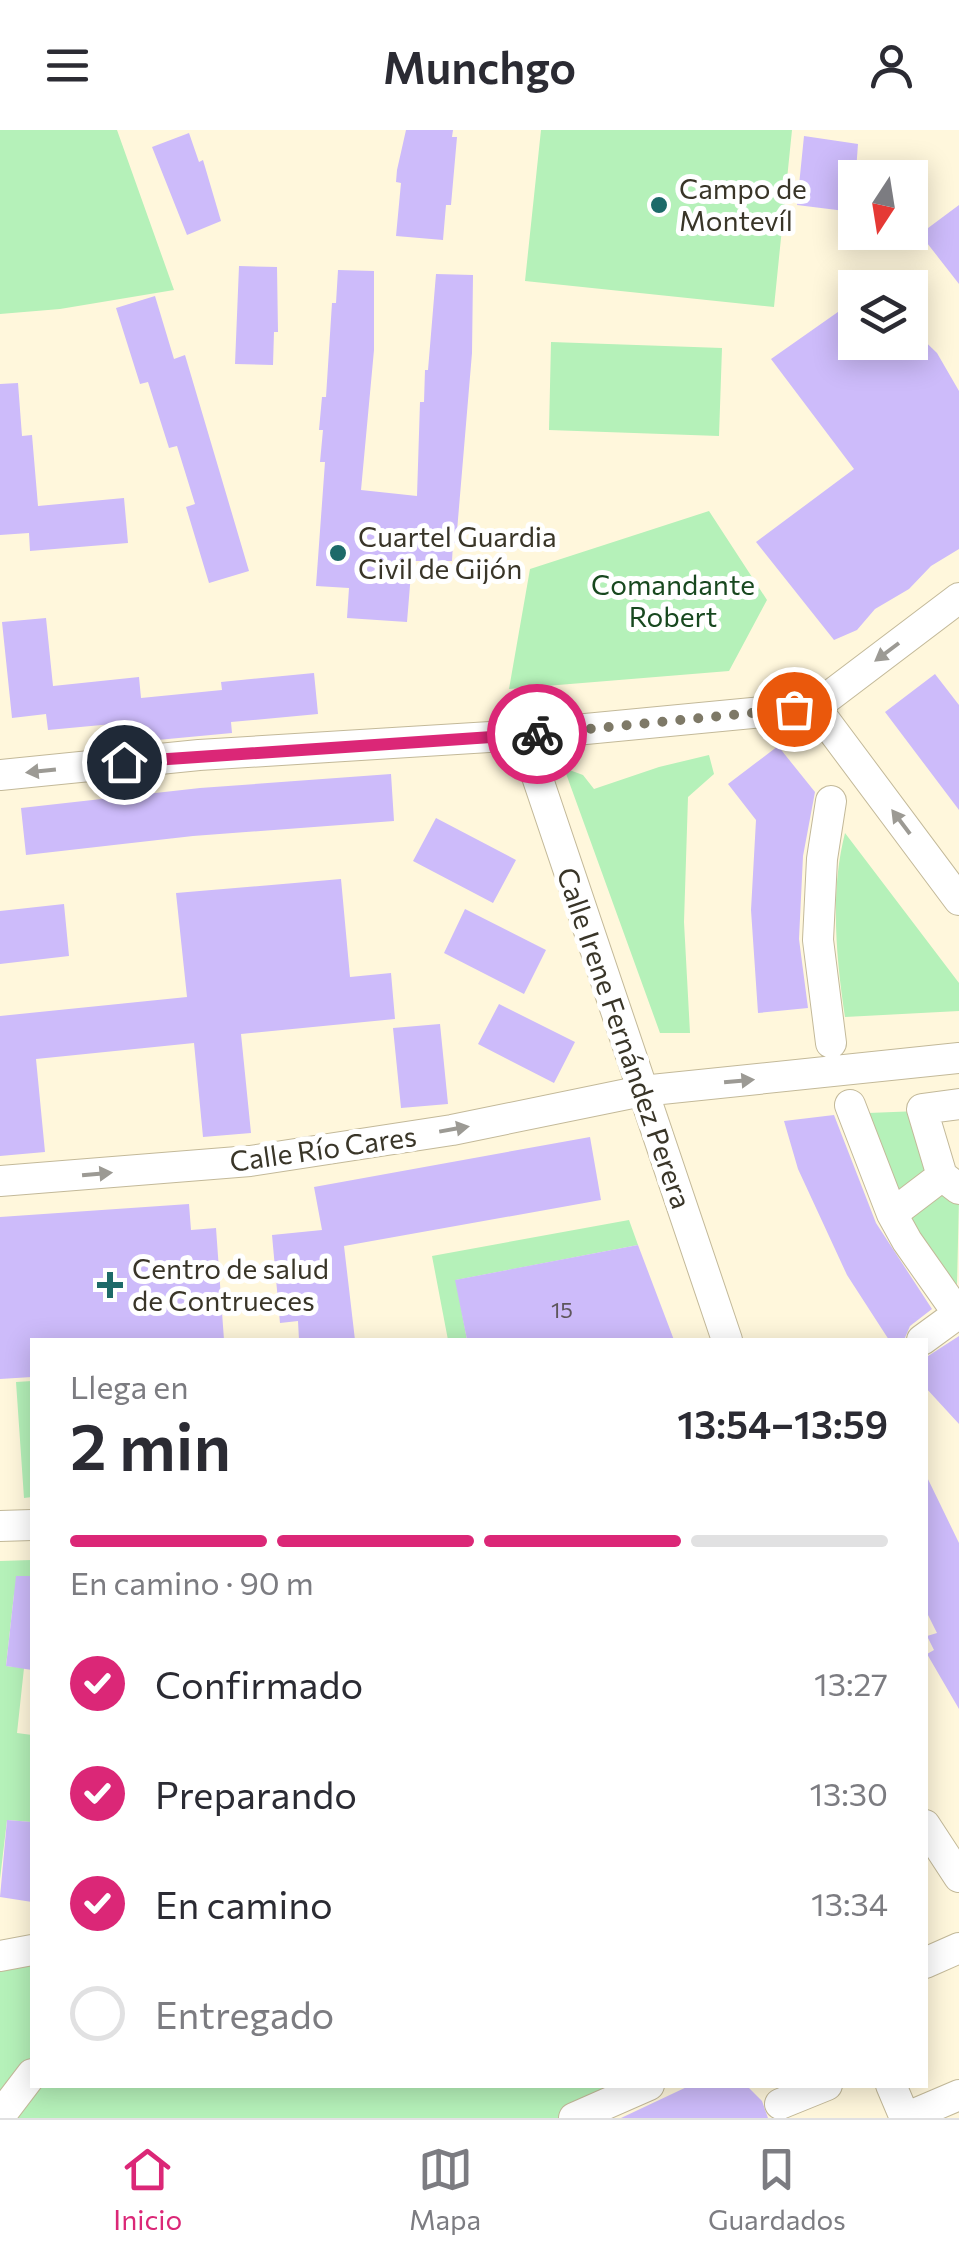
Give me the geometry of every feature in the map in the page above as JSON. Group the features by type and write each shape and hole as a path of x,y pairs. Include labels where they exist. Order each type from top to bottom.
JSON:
{"street":[{"path":"0,775 199,755 522,735 815,707 959,598"},
{"path":"815,707 959,900"},
{"name":"Calle Irene Fernández Perera","path":"522,735 726,1338"},
{"path":"831,801 822,859 818,940 831,1043"},
{"name":"Calle Río Cares","path":"0,1181 250,1161 452,1130 642,1091 959,1058"},
{"path":"892,1214 950,1182 922,1109 959,1104"},
{"path":"850,1105 906,1242 959,1314 925,1338"},
{"path":"0,1526 30,1524"},
{"path":"928,1829 959,1876"},
{"path":"928,1962 959,1948"},
{"path":"0,1956 30,1950"},
{"path":"0,2116 30,2077"},
{"path":"574,2118 642,2088"},
{"path":"780,2102 818,2088"},
{"path":"892,2088 905,2118 959,2095"}],"green space":[{"path":"0,130 117,130 174,290 60,309 0,314"},
{"name":"Campo de Montevíl","path":"541,130 792,130 774,307 525,281"},
{"path":"551,342 722,348 719,436 549,430"},
{"name":"Comandante Robert","path":"709,511 767,600 729,671 509,689 530,569"},
{"path":"709,755 714,774 688,797 684,922 690,1033 660,1033 564,768 583,775 594,789"},
{"path":"845,833 959,983 959,1011 845,1017 836,925 837,878"},
{"path":"919,1111 959,1198 957,1285 904,1204 868,1113"},
{"path":"629,1220 638,1245 456,1280 467,1338 448,1338 432,1256"},
{"path":"30,1381 30,1497 24,1498 16,1382"},
{"path":"30,1560 30,1596 14,1594 6,1666 24,1668 17,1733 30,1735 30,1822 7,1820 0,1879 0,1561"},
{"path":"30,1950 30,2088 642,2088 574,2118 0,2118 0,1956"}],"building":[{"path":"406,130 453,130 452,137 457,137 451,205 446,205 443,240 396,236 401,183 396,182 397,170"},
{"path":"189,133 199,162 203,160 221,221 187,235 152,147"},
{"path":"804,136 858,144 857,160 838,160 838,210 797,205"},
{"path":"959,205 959,284 928,244 928,228"},
{"path":"239,266 277,267 278,332 274,332 273,365 235,364"},
{"path":"338,270 374,271 374,350 361,490 417,496 420,402 424,402 428,370 436,274 473,275 472,353 456,543 452,561 412,561 407,622 347,618 349,588 316,586 325,462 320,462 323,430 319,430 322,397 326,397"},
{"path":"155,296 174,359 185,355 249,571 209,583 186,507 195,504 177,446 169,448 148,382 140,384 116,308"},
{"path":"838,312 838,360 928,360 928,344 959,391 959,549 931,566 909,589 875,609 857,630 834,640 756,542 854,469 771,359"},
{"path":"18,383 22,436 32,435 38,506 124,498 128,543 30,551 29,533 0,535 0,384"},
{"path":"46,618 53,686 139,677 141,698 222,690 221,682 314,673 318,714 231,722 232,733 136,742 134,722 48,730 46,714 12,718 2,622"},
{"path":"935,674 959,705 959,810 885,712"},
{"path":"778,746 815,792 803,856 799,939 808,1008 758,1013 751,910 756,820 728,784"},
{"path":"391,774 394,821 193,836 26,855 21,808 200,788"},
{"path":"436,818 516,860 493,903 413,861"},
{"path":"341,879 350,977 391,973 395,1019 241,1034 251,1133 203,1137 194,1043 36,1059 45,1152 0,1156 0,1016 187,997 176,893"},
{"path":"64,904 69,956 0,964 0,911"},
{"path":"465,909 546,950 524,994 444,953"},
{"path":"499,1004 575,1042 554,1083 478,1044"},
{"path":"440,1024 448,1104 401,1108 393,1028"},
{"path":"834,1115 876,1223 932,1309 910,1326 905,1338 888,1338 847,1275 798,1169 784,1121"},
{"path":"590,1137 601,1200 344,1246 355,1338 299,1338 298,1321 280,1323 272,1235 322,1230 314,1187"},
{"name":"Centro de salud de Contrueces","path":"189,1204 191,1230 216,1228 224,1338 30,1338 30,1377 0,1379 0,1217"},
{"path":"638,1245 673,1338 467,1338 455,1280"},
{"path":"959,1336 959,1424 928,1390 928,1356"},
{"path":"928,1479 959,1543 959,1709 928,1656 934,1650 928,1636 937,1633 928,1615"},
{"path":"16,1576 30,1576 30,1670 6,1666"},
{"path":"7,1820 30,1822 30,1902 0,1897"},
{"path":"685,2088 749,2088 762,2101 768,2118 621,2118"}],"way so far":[{"path":"537,734 794,709"}],"place":[{"name":"Campo de Montevíl","path":"659,205"},
{"name":"Cuartel Guardia Civil de Gijón","path":"338,553"},
{"name":"Centro de salud de Contrueces","path":"110,1285"}],"route":[{"path":"124,762 537,734"}]}
